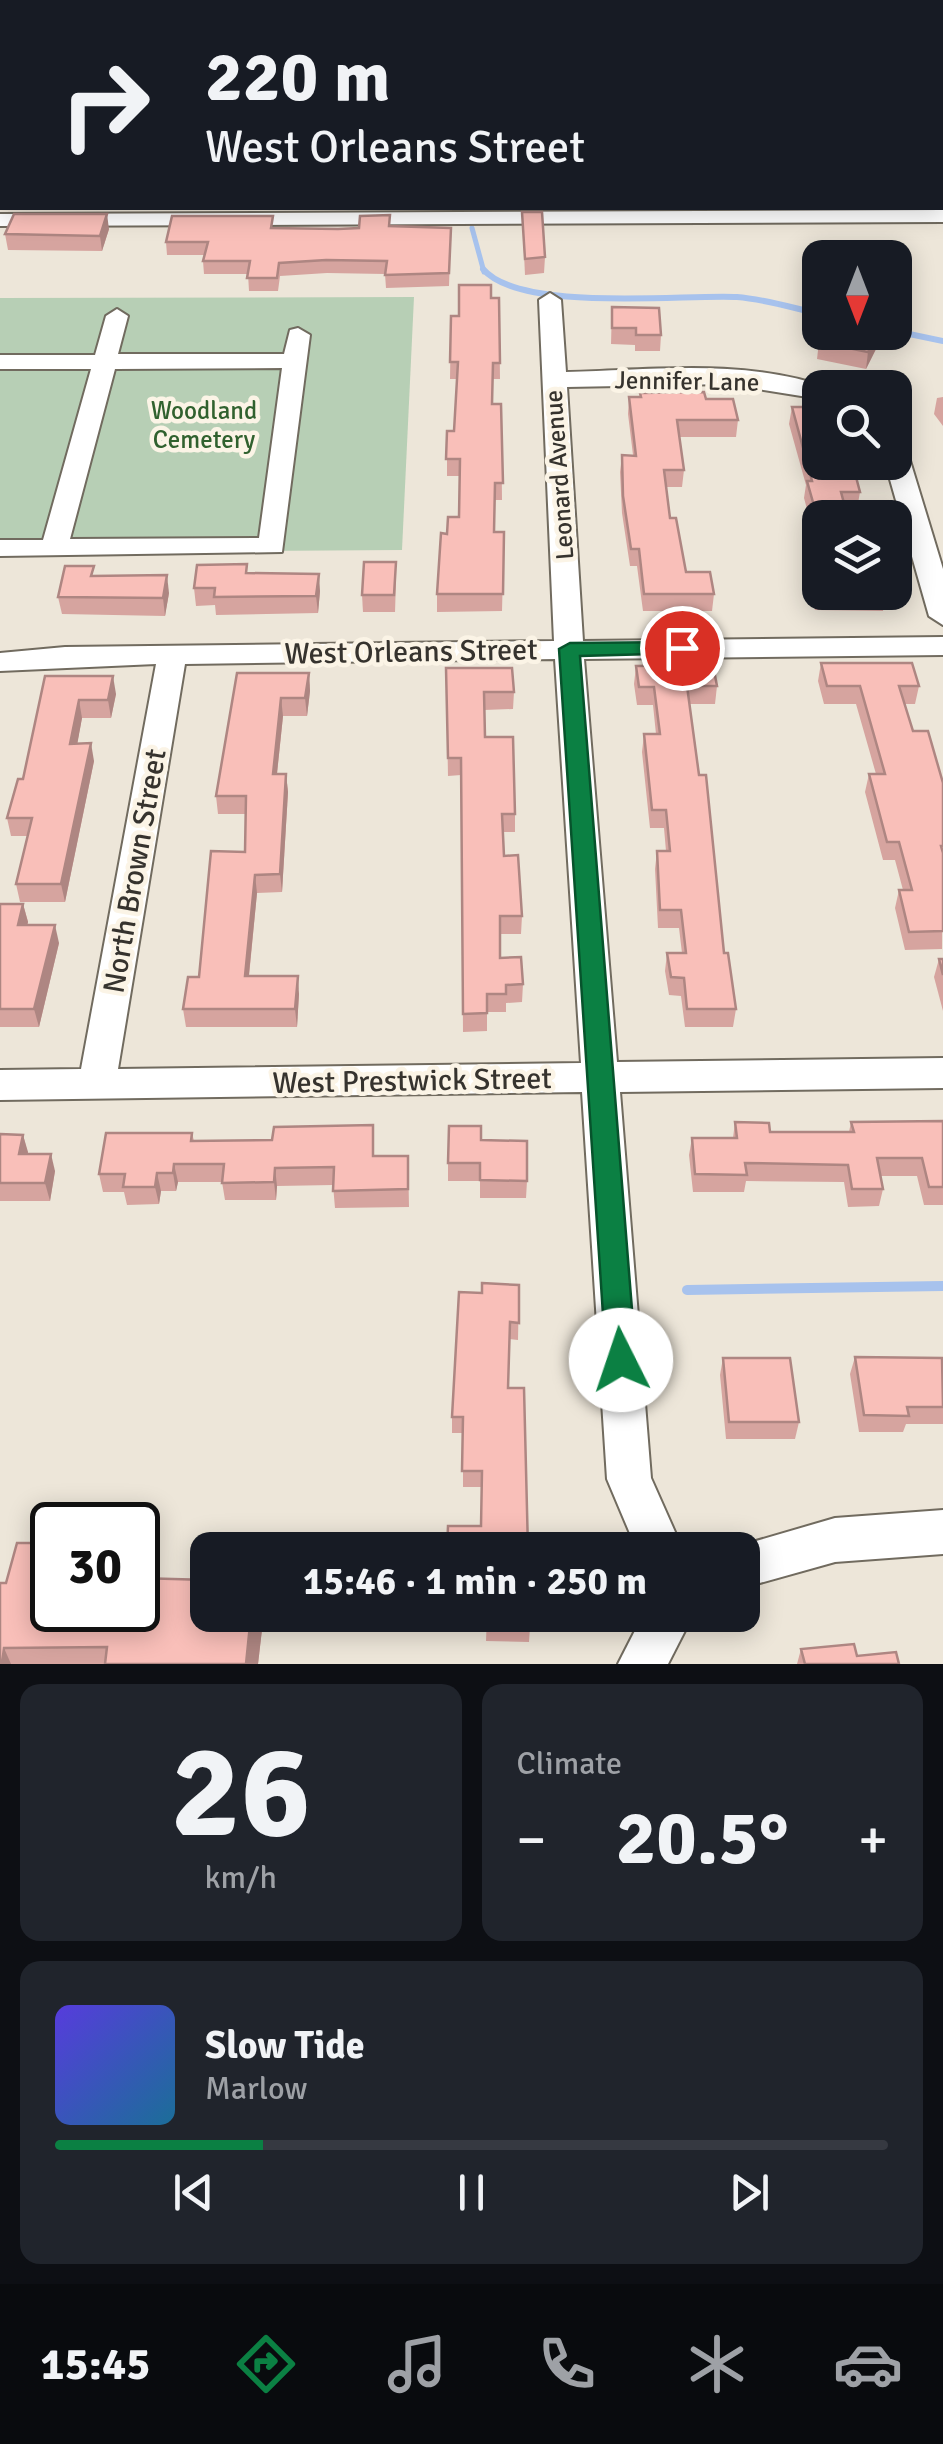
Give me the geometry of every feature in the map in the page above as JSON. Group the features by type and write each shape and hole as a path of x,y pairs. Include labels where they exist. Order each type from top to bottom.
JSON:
{"street":[{"path":"0,220 322,214 943,216"},
{"name":"Leonard Avenue","path":"550,300 570,649 629,1479 652,1532"},
{"path":"54,548 117,316"},
{"path":"0,362 106,361 297,348 272,546 0,548"},
{"name":"Jennifer Lane","path":"553,380 738,379 802,385"},
{"path":"903,480 943,616"},
{"name":"West Orleans Street","path":"0,662 65,656 943,646"},
{"name":"North Brown Street","path":"97,1086 172,656"},
{"name":"West Prestwick Street","path":"0,1085 943,1073"},
{"path":"760,1559 835,1540 943,1532"},
{"path":"642,1664 660,1632"}],"green space":[{"name":"Woodland Cemetery","path":"414,297 402,550 0,553 0,298"}],"building":[{"path":"522,212 542,212 545,257 525,259"},
{"path":"14,214 107,214 100,236 5,234"},
{"path":"390,215 389,226 451,228 449,273 385,275 387,261 326,260 279,263 277,278 247,278 250,261 203,261 208,242 166,242 172,216 273,216 271,228 338,229 359,228 360,216"},
{"path":"459,285 491,285 491,298 499,298 500,363 493,363 492,404 501,404 503,483 495,483 494,532 504,532 503,594 437,594 441,533 447,534 448,517 459,517 460,459 446,459 447,431 454,431 458,362 450,362 451,316 459,316"},
{"path":"612,307 659,308 661,335 636,335 636,328 612,328"},
{"path":"704,392 706,399 733,399 738,420 677,420 684,470 664,470 670,518 676,518 686,572 710,572 714,594 644,594 639,549 631,549 623,496 622,455 636,456 629,397 641,397 640,393"},
{"path":"792,407 802,407 802,444"},
{"path":"857,480 860,492 841,492 843,500 812,500 807,481"},
{"path":"364,562 396,562 394,595 362,595"},
{"path":"247,564 246,573 319,574 316,596 214,597 215,588 194,588 197,565"},
{"path":"65,566 94,566 91,576 167,575 163,598 58,597"},
{"path":"821,663 912,663 919,686 899,686 913,731 928,731 943,783 943,931 909,932 899,890 912,890 899,842 887,842 869,774 885,774 860,686 827,686"},
{"path":"713,665 717,686 687,686 699,775 706,775 724,953 728,953 736,1009 687,1009 684,978 671,977 667,953 686,953 681,910 660,910 657,851 670,851 666,810 652,810 644,734 660,734 654,687 639,687 636,666"},
{"path":"446,668 512,668 514,692 484,692 485,737 513,737 515,814 502,814 504,856 518,855 522,916 500,916 500,958 521,957 523,984 506,985 506,994 487,994 487,1013 463,1014 461,758 448,758"},
{"path":"237,673 309,673 305,698 281,698 273,774 286,774 280,874 255,875 245,976 298,976 295,1009 183,1009 188,977 199,977 211,851 245,852 246,796 216,796"},
{"path":"45,676 113,676 108,700 79,700 70,744 91,743 61,884 16,884 32,818 7,818 18,779 23,779"},
{"path":"0,904 23,904 18,925 55,925 34,1009 0,1009"},
{"path":"943,1121 943,1187 929,1187 922,1158 877,1158 883,1189 852,1189 848,1165 745,1163 747,1175 695,1174 692,1138 737,1138 735,1122 769,1123 770,1132 854,1132 851,1122"},
{"path":"373,1125 373,1156 408,1156 408,1189 333,1191 334,1167 275,1168 274,1182 222,1183 224,1164 174,1164 173,1173 157,1173 155,1187 123,1187 125,1174 99,1174 106,1133 192,1133 191,1141 272,1140 274,1127"},
{"path":"449,1126 481,1126 481,1140 527,1141 527,1181 480,1180 480,1163 448,1163"},
{"path":"0,1134 23,1135 19,1154 51,1154 45,1183 0,1183"},
{"path":"482,1283 519,1285 519,1323 510,1322 508,1388 524,1388 528,1532 448,1532 448,1526 481,1526 482,1471 462,1471 463,1417 452,1417 459,1292 482,1293"},
{"path":"855,1357 942,1358 943,1407 907,1407 909,1416 864,1415"},
{"path":"723,1358 790,1358 799,1422 729,1422"},
{"path":"17,1543 30,1543 30,1632 160,1632 160,1579 190,1579 190,1632 249,1632 246,1664 105,1664 107,1647 4,1648 0,1664 0,1583 6,1583"},
{"path":"854,1644 857,1656 896,1652 899,1664 805,1664 801,1649"}],"waterway":[{"path":"472,228 483,269"},
{"path":"483,269 502,283 531,292 604,298 737,297 802,310"},
{"path":"912,335 943,341"},
{"path":"687,1290 943,1286"}],"route":[{"path":"621,1360 570,649 682,648"}]}
